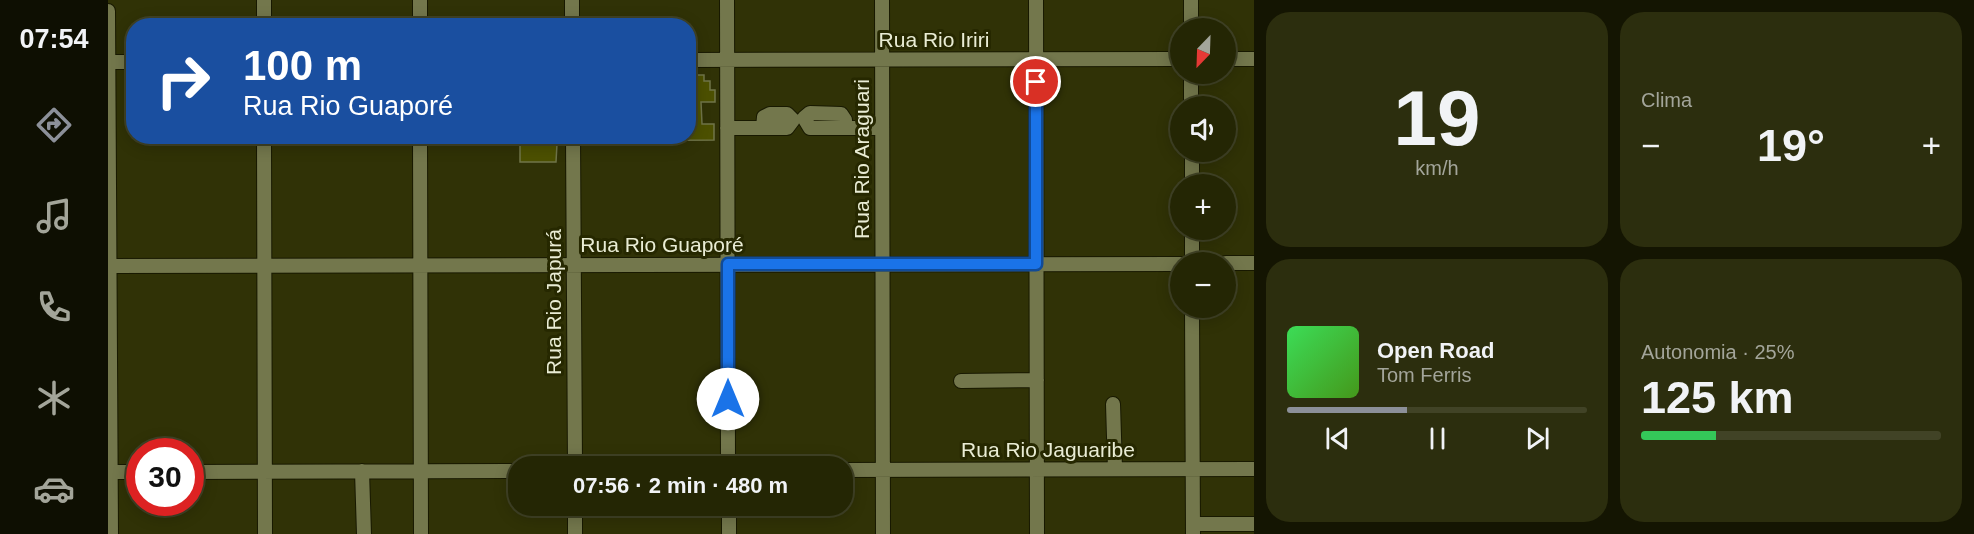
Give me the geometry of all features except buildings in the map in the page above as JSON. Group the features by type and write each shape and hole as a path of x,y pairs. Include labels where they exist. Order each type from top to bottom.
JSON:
{"street":[{"path":"264,0 264,18"},
{"path":"420,0 420,18"},
{"path":"572,0 572,18"},
{"path":"727,0 728,456"},
{"name":"Rua Rio Araguari","path":"882,0 883,534"},
{"path":"1036,0 1037,534"},
{"path":"1191,0 1191,18"},
{"path":"108,11 111,534"},
{"path":"1236,59 1254,58"},
{"name":"Rua Rio Iriri","path":"696,60 1170,59"},
{"path":"108,62 126,62"},
{"path":"727,128 763,128"},
{"path":"844,128 882,128"},
{"path":"264,144 266,534"},
{"path":"420,144 421,534"},
{"name":"Rua Rio Japurá","path":"573,144 575,456"},
{"path":"1236,264 1254,263"},
{"name":"Rua Rio Guaporé","path":"109,266 1170,264"},
{"path":"1192,318 1193,529 1254,524"},
{"path":"961,381 1037,380"},
{"path":"1113,404 1115,469"},
{"name":"Rua Rio Jaguaribe","path":"853,470 1254,469"},
{"path":"362,471 364,534"},
{"path":"204,472 508,471"},
{"path":"109,472 126,472"},
{"path":"575,516 575,534"},
{"path":"729,516 729,534"}],"route":[{"path":"728,399 728,264 1036,264 1036,82"}]}
